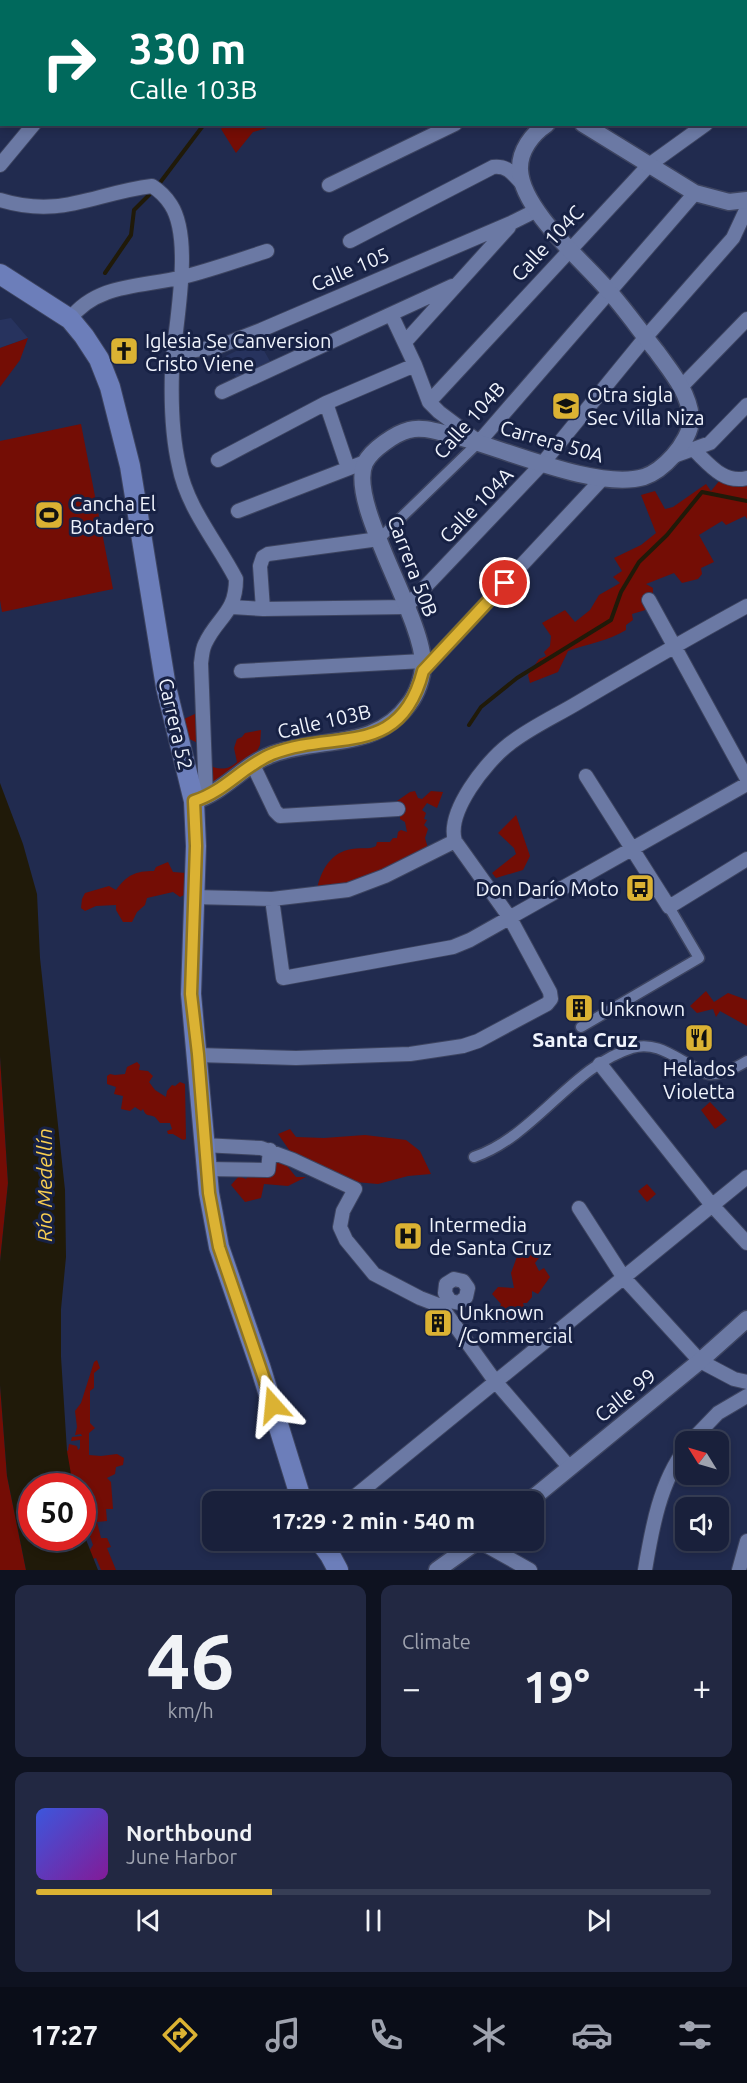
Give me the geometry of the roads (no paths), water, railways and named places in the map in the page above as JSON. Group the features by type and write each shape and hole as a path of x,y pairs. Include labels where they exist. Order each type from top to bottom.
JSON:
{"main road":[{"name":"Carrera 52","path":"0,274 69,320 84,336 99,359 110,387 130,466 166,687 200,799 193,897 191,994 198,1054 206,1169 219,1247 260,1366 299,1491"},
{"path":"327,1551 338,1570"}],"street":[{"path":"0,165 32,126"},
{"path":"329,185 451,126"},
{"path":"523,185 519,169 521,157 530,140 544,126"},
{"path":"586,126 695,193 729,202 747,200"},
{"name":"Calle 104C","path":"429,402 649,165 703,126"},
{"path":"350,240 493,167 502,165 523,185 537,210 570,250 609,291 682,386 747,319"},
{"path":"0,200 44,208 64,207 158,190 172,206 178,221 182,277 174,352 172,403 179,467 192,502 236,579 236,593 232,607 213,630 204,646 201,663 200,799"},
{"name":"Calle 104B","path":"379,539 478,442 695,193"},
{"name":"Calle 104A","path":"406,607 542,464 645,338 733,238 747,208"},
{"name":"Calle 105","path":"174,352 217,347 239,339 537,210"},
{"path":"405,342 513,222"},
{"path":"69,320 77,309 102,294 132,285 182,277 267,251"},
{"path":"222,392 457,284"},
{"name":"Carrera 50A","path":"391,314 415,365 429,402 438,412 478,442"},
{"path":"218,460 326,403 415,365"},
{"name":"Carrera 50A","path":"365,462 396,435 416,428 478,442 542,464 603,478 636,479 658,471 674,456 683,443 691,422 689,405 682,386"},
{"path":"326,403 348,468"},
{"path":"674,456 710,443 747,405"},
{"path":"693,449 723,476 736,480 747,478"},
{"path":"238,511 365,462"},
{"name":"Carrera 50B","path":"365,462 362,480 366,499 417,637 422,672"},
{"path":"241,671 422,672 603,478"},
{"path":"263,609 260,566 263,557 268,554 379,539"},
{"path":"649,600 747,779"},
{"path":"198,1054 296,1058 421,1052 463,1046 478,1041 547,1004 551,999 550,992 510,918 455,841 454,822 465,798 485,765 509,744 674,646 747,606"},
{"path":"232,607 263,609 406,607"},
{"name":"Calle 103B","path":"200,799 274,753 358,738 380,731 411,702 422,672"},
{"path":"253,765 275,811 280,816 398,809"},
{"path":"581,1027 699,958 586,776"},
{"path":"272,899 283,978 453,947 510,918 747,784"},
{"path":"193,897 272,899 348,890 385,876 455,841"},
{"path":"669,907 747,859"},
{"path":"474,1157 493,1150 541,1114 600,1064 627,1050 648,1046 658,1048 706,1074 716,1075 747,1061"},
{"path":"600,1064 711,1204 747,1243"},
{"path":"204,1145 270,1150 355,1189 343,1211 340,1227 346,1240 374,1274 420,1298 445,1304 495,1382 570,1468"},
{"path":"206,1169 268,1170 270,1150"},
{"path":"361,1491 747,1177"},
{"path":"579,1208 624,1278 700,1361 734,1379 747,1382"},
{"name":"Calle 99","path":"542,1491 700,1361 747,1319"},
{"path":"701,1431 718,1413 747,1396"},
{"path":"645,1570 665,1483 675,1462"},
{"path":"739,1570 747,1541"},
{"path":"437,1570 465,1551"},
{"path":"497,1551 530,1570"}],"water":[{"name":"Río Medellín","path":"0,783 23,844 37,894 40,958 65,1190 66,1257 61,1309 61,1357 67,1451 71,1473 18,1473 18,1530 7,1476 0,1385 0,1262 8,1183 0,1056"},
{"path":"22,1551 90,1551 98,1570 26,1570"}],"waterway":[{"path":"105,273 131,235 134,210 156,188 203,126"},
{"path":"469,725 481,707 517,678 611,620 621,592 639,562 667,535 702,492 747,501"}],"place":[{"name":"Iglesia Se Canversion Cristo Viene","path":"124,351"},
{"name":"Otra sigla Sec Villa Niza","path":"566,406"},
{"name":"Cancha El Botadero","path":"49,515"},
{"name":"Don Darío Moto","path":"640,888"},
{"name":"Unknown","path":"579,1008"},
{"name":"Helados Violetta","path":"699,1038"},
{"name":"Intermedia de Santa Cruz","path":"408,1236"},
{"name":"Unknown /Commercial","path":"438,1323"}],"district":[{"name":"Santa Cruz","path":"585,1039"}]}
